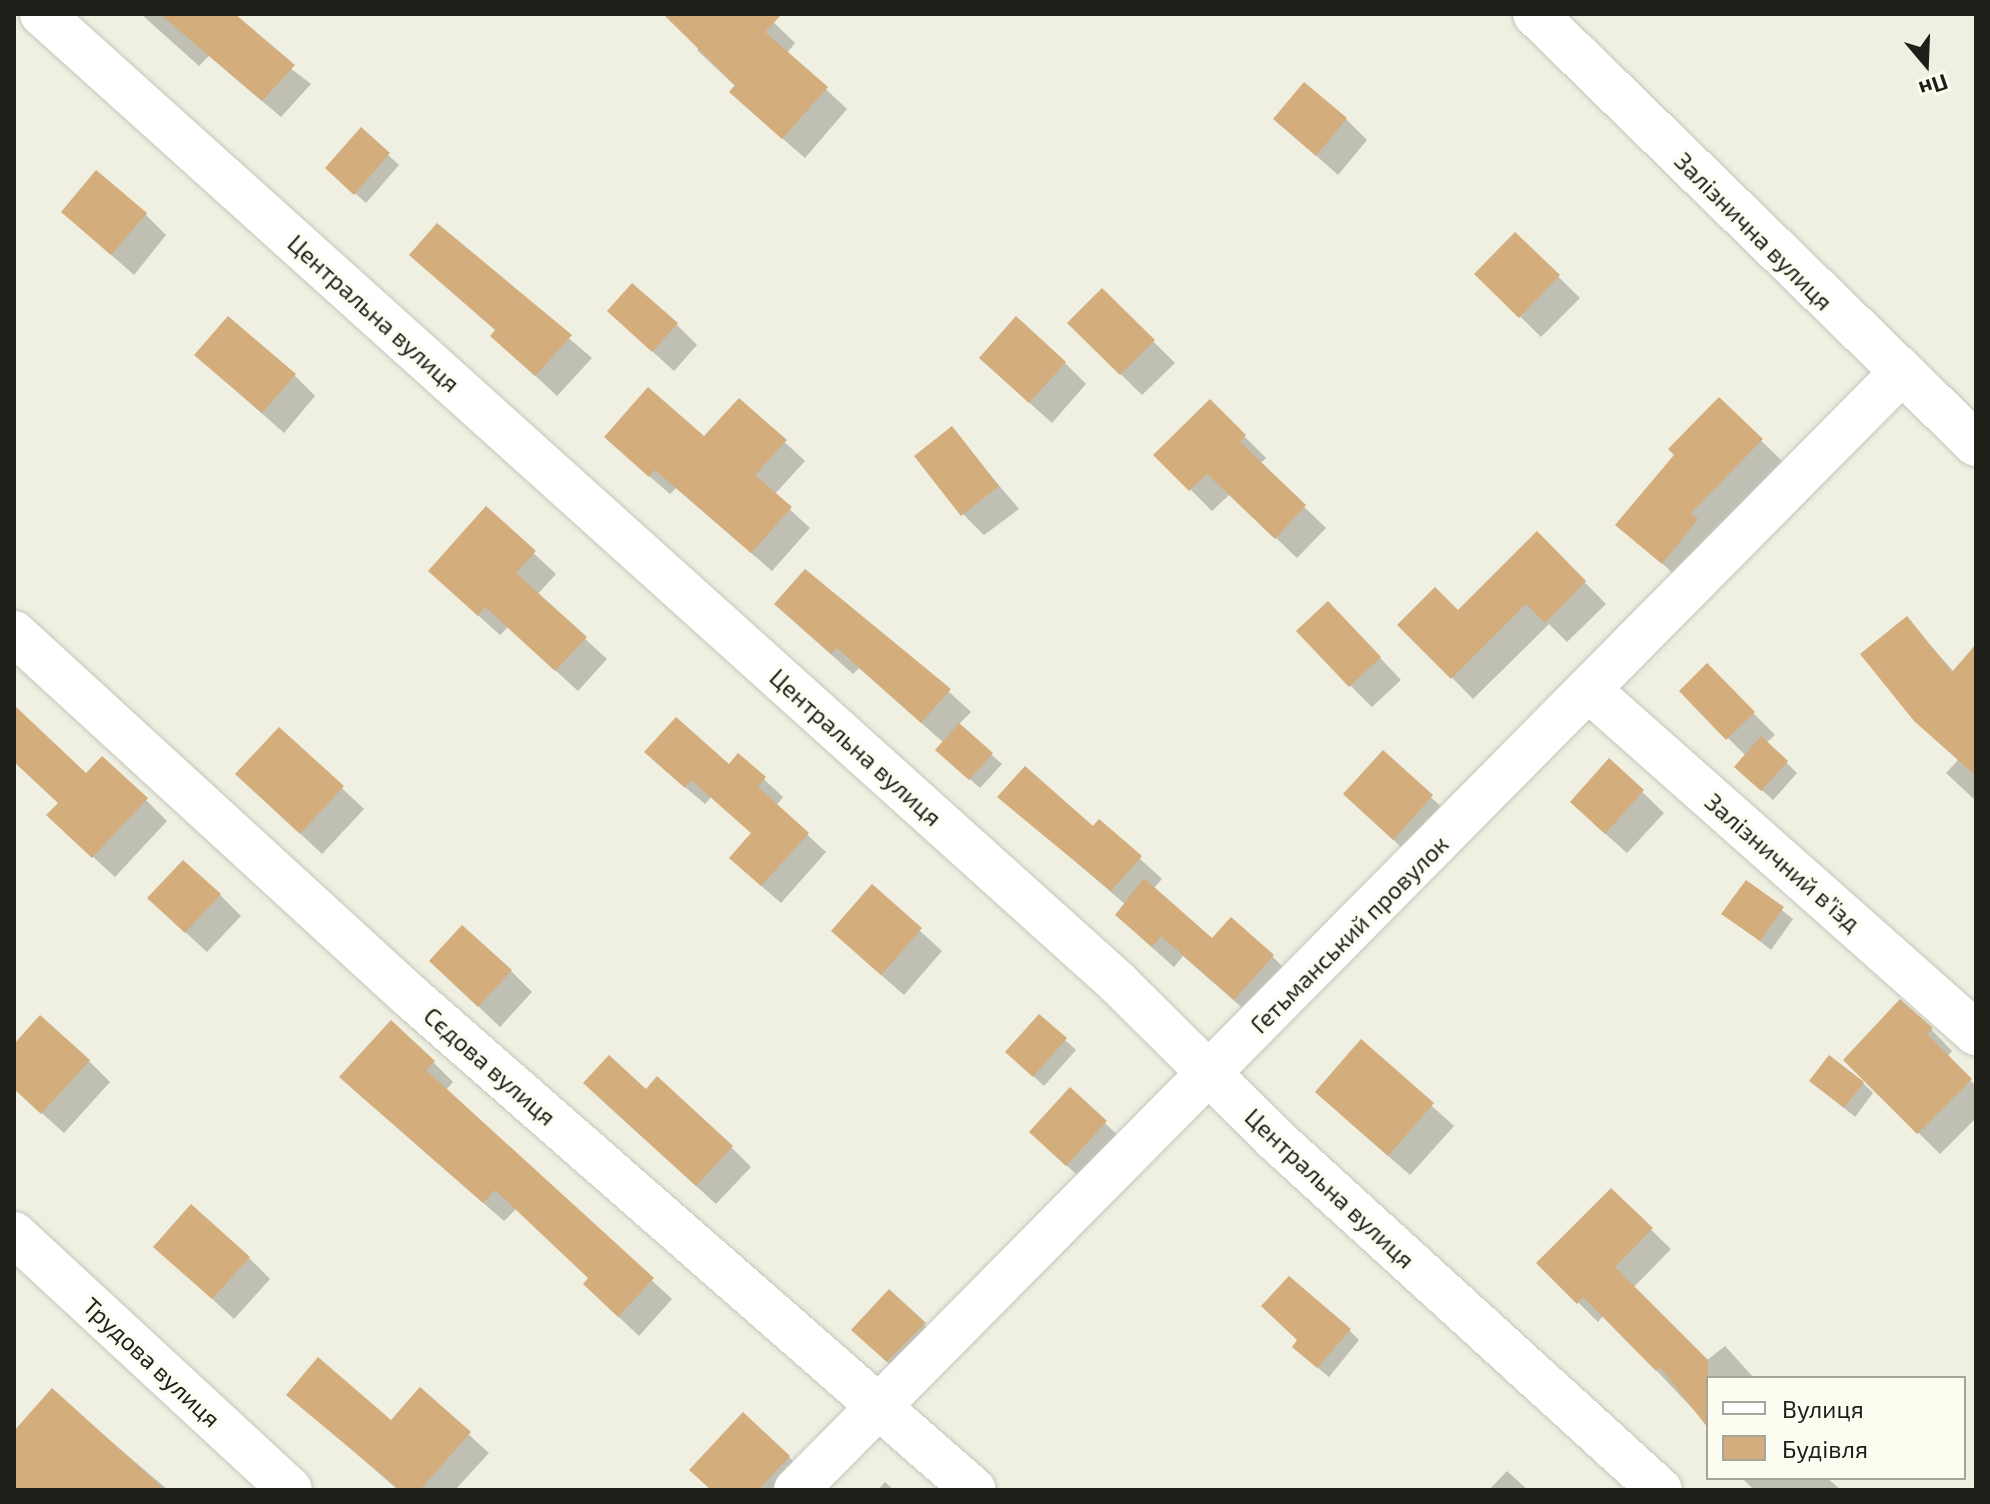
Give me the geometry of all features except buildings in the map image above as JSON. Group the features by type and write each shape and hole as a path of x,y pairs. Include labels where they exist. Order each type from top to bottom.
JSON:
{"street":[{"name":"Центральна вулиця","path":"42,14 1118,983 1210,1074 1660,1490"},
{"name":"Залізнична вулиця","path":"1535,14 1899,375 1976,444"},
{"name":"Гетьманський провулок","path":"796,1490 1590,691 1899,375"},
{"name":"Сєдова вулиця","path":"14,633 411,997 974,1490"},
{"name":"Залізничний в’їзд","path":"1590,691 1976,1033"},
{"name":"Трудова вулиця","path":"14,1234 290,1490"}]}
